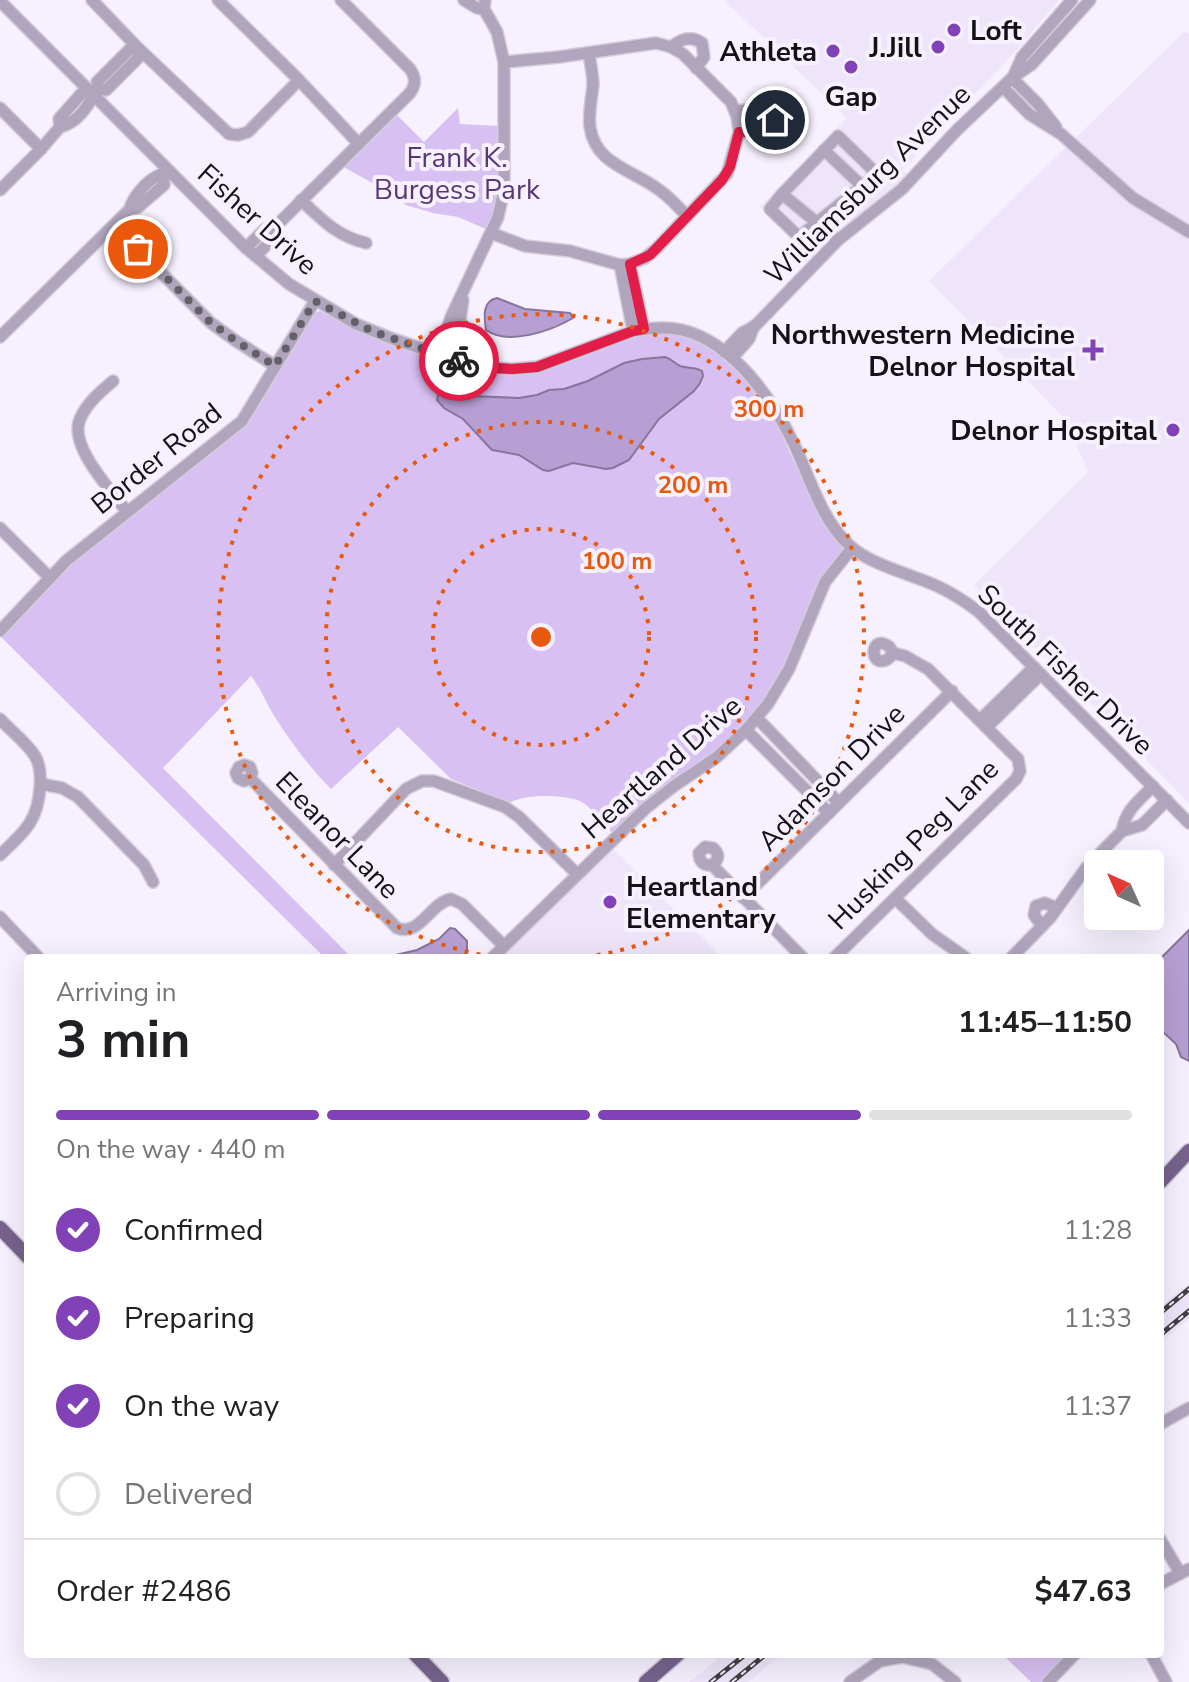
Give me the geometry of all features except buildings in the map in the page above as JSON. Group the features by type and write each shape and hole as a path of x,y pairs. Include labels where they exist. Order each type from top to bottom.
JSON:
{"main road":[{"path":"1164,1178 1189,1151"},
{"path":"0,1228 24,1253"},
{"path":"419,1658 442,1682"},
{"path":"646,1682 673,1658"}],"street":[{"path":"92,0 224,130 234,135 248,132 299,80"},
{"path":"218,0 359,144"},
{"path":"251,252 265,229 279,223 359,144 410,93 415,80 410,69 341,0"},
{"path":"444,356 451,317 491,233 502,202 505,179 504,62 497,32 484,5 477,8 464,0"},
{"name":"Williamsburg Avenue","path":"1008,82 1022,57 1072,0"},
{"name":"Williamsburg Avenue","path":"728,355 742,333 755,326 838,240 902,189 957,130 1008,82 1031,65 1090,0"},
{"name":"Fisher Drive","path":"0,1 95,91 166,173 251,252 315,301 374,332 478,367 512,369 537,367 639,330 683,330 707,340 728,355 758,386 778,413 824,512 852,548"},
{"path":"671,47 683,39 693,38 702,43 704,57 696,68"},
{"path":"491,233 525,246 570,251 625,265 650,255 727,174 739,132 731,102 683,54 671,47 647,43 504,62"},
{"path":"0,190 60,127 59,119 70,105 82,93 95,91 97,82 130,49 138,48"},
{"path":"589,53 593,82 589,118 596,146 618,167 661,191 687,216"},
{"path":"1008,82 1029,114 1061,134 1133,198 1189,232"},
{"path":"0,108 41,149"},
{"path":"735,111 766,108 775,115 773,125 765,131 739,132"},
{"path":"838,136 877,174 799,237 770,209 824,150 838,136"},
{"path":"824,150 862,186"},
{"path":"0,337 130,209 131,202 141,191 156,177 166,173"},
{"path":"782,194 838,240"},
{"path":"301,200 344,236 366,243"},
{"path":"114,225 211,323 275,366"},
{"path":"625,265 639,330"},
{"name":"Border Road","path":"0,631 66,561 242,421 315,301"},
{"path":"113,381 93,398 78,422 78,441 127,512"},
{"path":"0,528 50,578"},
{"name":"South Fisher Drive","path":"852,548 936,586 979,612 1189,823"},
{"name":"Heartland Drive","path":"496,954 655,800 717,757 757,718 789,669 825,582 852,548"},
{"name":"Husking Peg Lane","path":"838,954 1018,775 1020,767 1018,759 928,669 893,653"},
{"path":"983,723 1037,670"},
{"name":"Adamson Drive","path":"743,898 952,691"},
{"path":"757,718 839,803"},
{"path":"0,719 34,755 41,784 33,820 0,855"},
{"path":"746,730 829,813"},
{"name":"Eleanor Lane","path":"250,778 393,925 402,930 415,927 439,903 451,899 462,904 504,946"},
{"path":"334,865 406,789 429,781 445,784 511,810 577,874"},
{"path":"41,784 62,788 78,797 144,865 153,882"},
{"path":"1108,850 1122,831 1128,812 1153,786"},
{"path":"1122,831 1142,825 1167,800"},
{"path":"712,865 799,954"},
{"path":"1015,954 1084,878"},
{"path":"895,898 932,934 960,954"},
{"path":"1042,926 1034,915 1036,906 1045,903 1057,908"},
{"path":"0,917 35,954"},
{"path":"1164,1422 1189,1408"},
{"path":"1164,1544 1184,1571 1164,1582"},
{"path":"850,1682 880,1661 896,1658"},
{"path":"906,1658 932,1664 955,1682"},
{"path":"1048,1682 1071,1658"},
{"path":"1153,1658 1166,1682"}],"shaded area":[{"path":"724,0 1059,0 1016,51 903,170 912,179 814,260 760,207 847,118"},
{"name":"Northwestern Medicine Delnor Hospital","path":"1185,31 1189,34 1189,803 974,585 1088,472 1066,420 929,281"},
{"path":"497,298 525,309 570,313 573,318 530,335 495,335 486,330 485,315 486,306"},
{"path":"665,357 680,366 702,371 700,383 659,419 629,460 613,468 573,463 543,470 519,455 492,450 463,419 437,400 438,395 446,391 471,396 519,398 537,395 588,381 624,363"},
{"name":"Heartland Elementary","path":"610,846 719,954 500,954"},
{"path":"450,928 455,929 467,941 467,952 400,954 417,950 439,939"},
{"path":"1189,930 1189,1061 1181,1057 1176,1044 1164,1033 1164,955"},
{"path":"1189,1283 1189,1319 1164,1340 1164,1304"},
{"path":"719,1658 777,1658 748,1682 689,1682"}],"green space":[{"name":"Frank K. Burgess Park","path":"458,108 460,124 499,126 498,178 488,230 458,217 406,205 342,166 395,113 424,142"},
{"path":"320,311 422,355 467,369 497,374 544,368 644,334 669,333 697,341 735,370 766,407 818,513 843,552 819,581 773,688 747,721 722,746 644,802 612,833 589,807 579,801 536,796 510,803 451,779 398,727 331,789 293,744 251,676 163,768 348,954 321,954 0,636 58,574 233,434 312,314"},
{"path":"1006,1658 1065,1658 1041,1682 1031,1682"}],"railway":[{"path":"1164,1310 1189,1289"},
{"path":"1164,1332 1189,1311"},
{"path":"711,1682 741,1658"},
{"path":"732,1682 761,1658"}],"way so far":[{"path":"138,249 211,323 275,366 315,301 374,332 459,361"}],"place":[{"name":"Loft","path":"954,30"},
{"name":"J.Jill","path":"938,47"},
{"name":"Athleta","path":"833,51"},
{"name":"Gap","path":"851,67"},
{"name":"Northwestern Medicine Delnor Hospital","path":"1093,350"},
{"name":"Delnor Hospital","path":"1173,430"},
{"name":"Heartland Elementary","path":"610,902"}],"route":[{"path":"459,361 478,367 537,367 644,329 630,264 650,255 727,174 739,132 765,131 775,120"}]}
